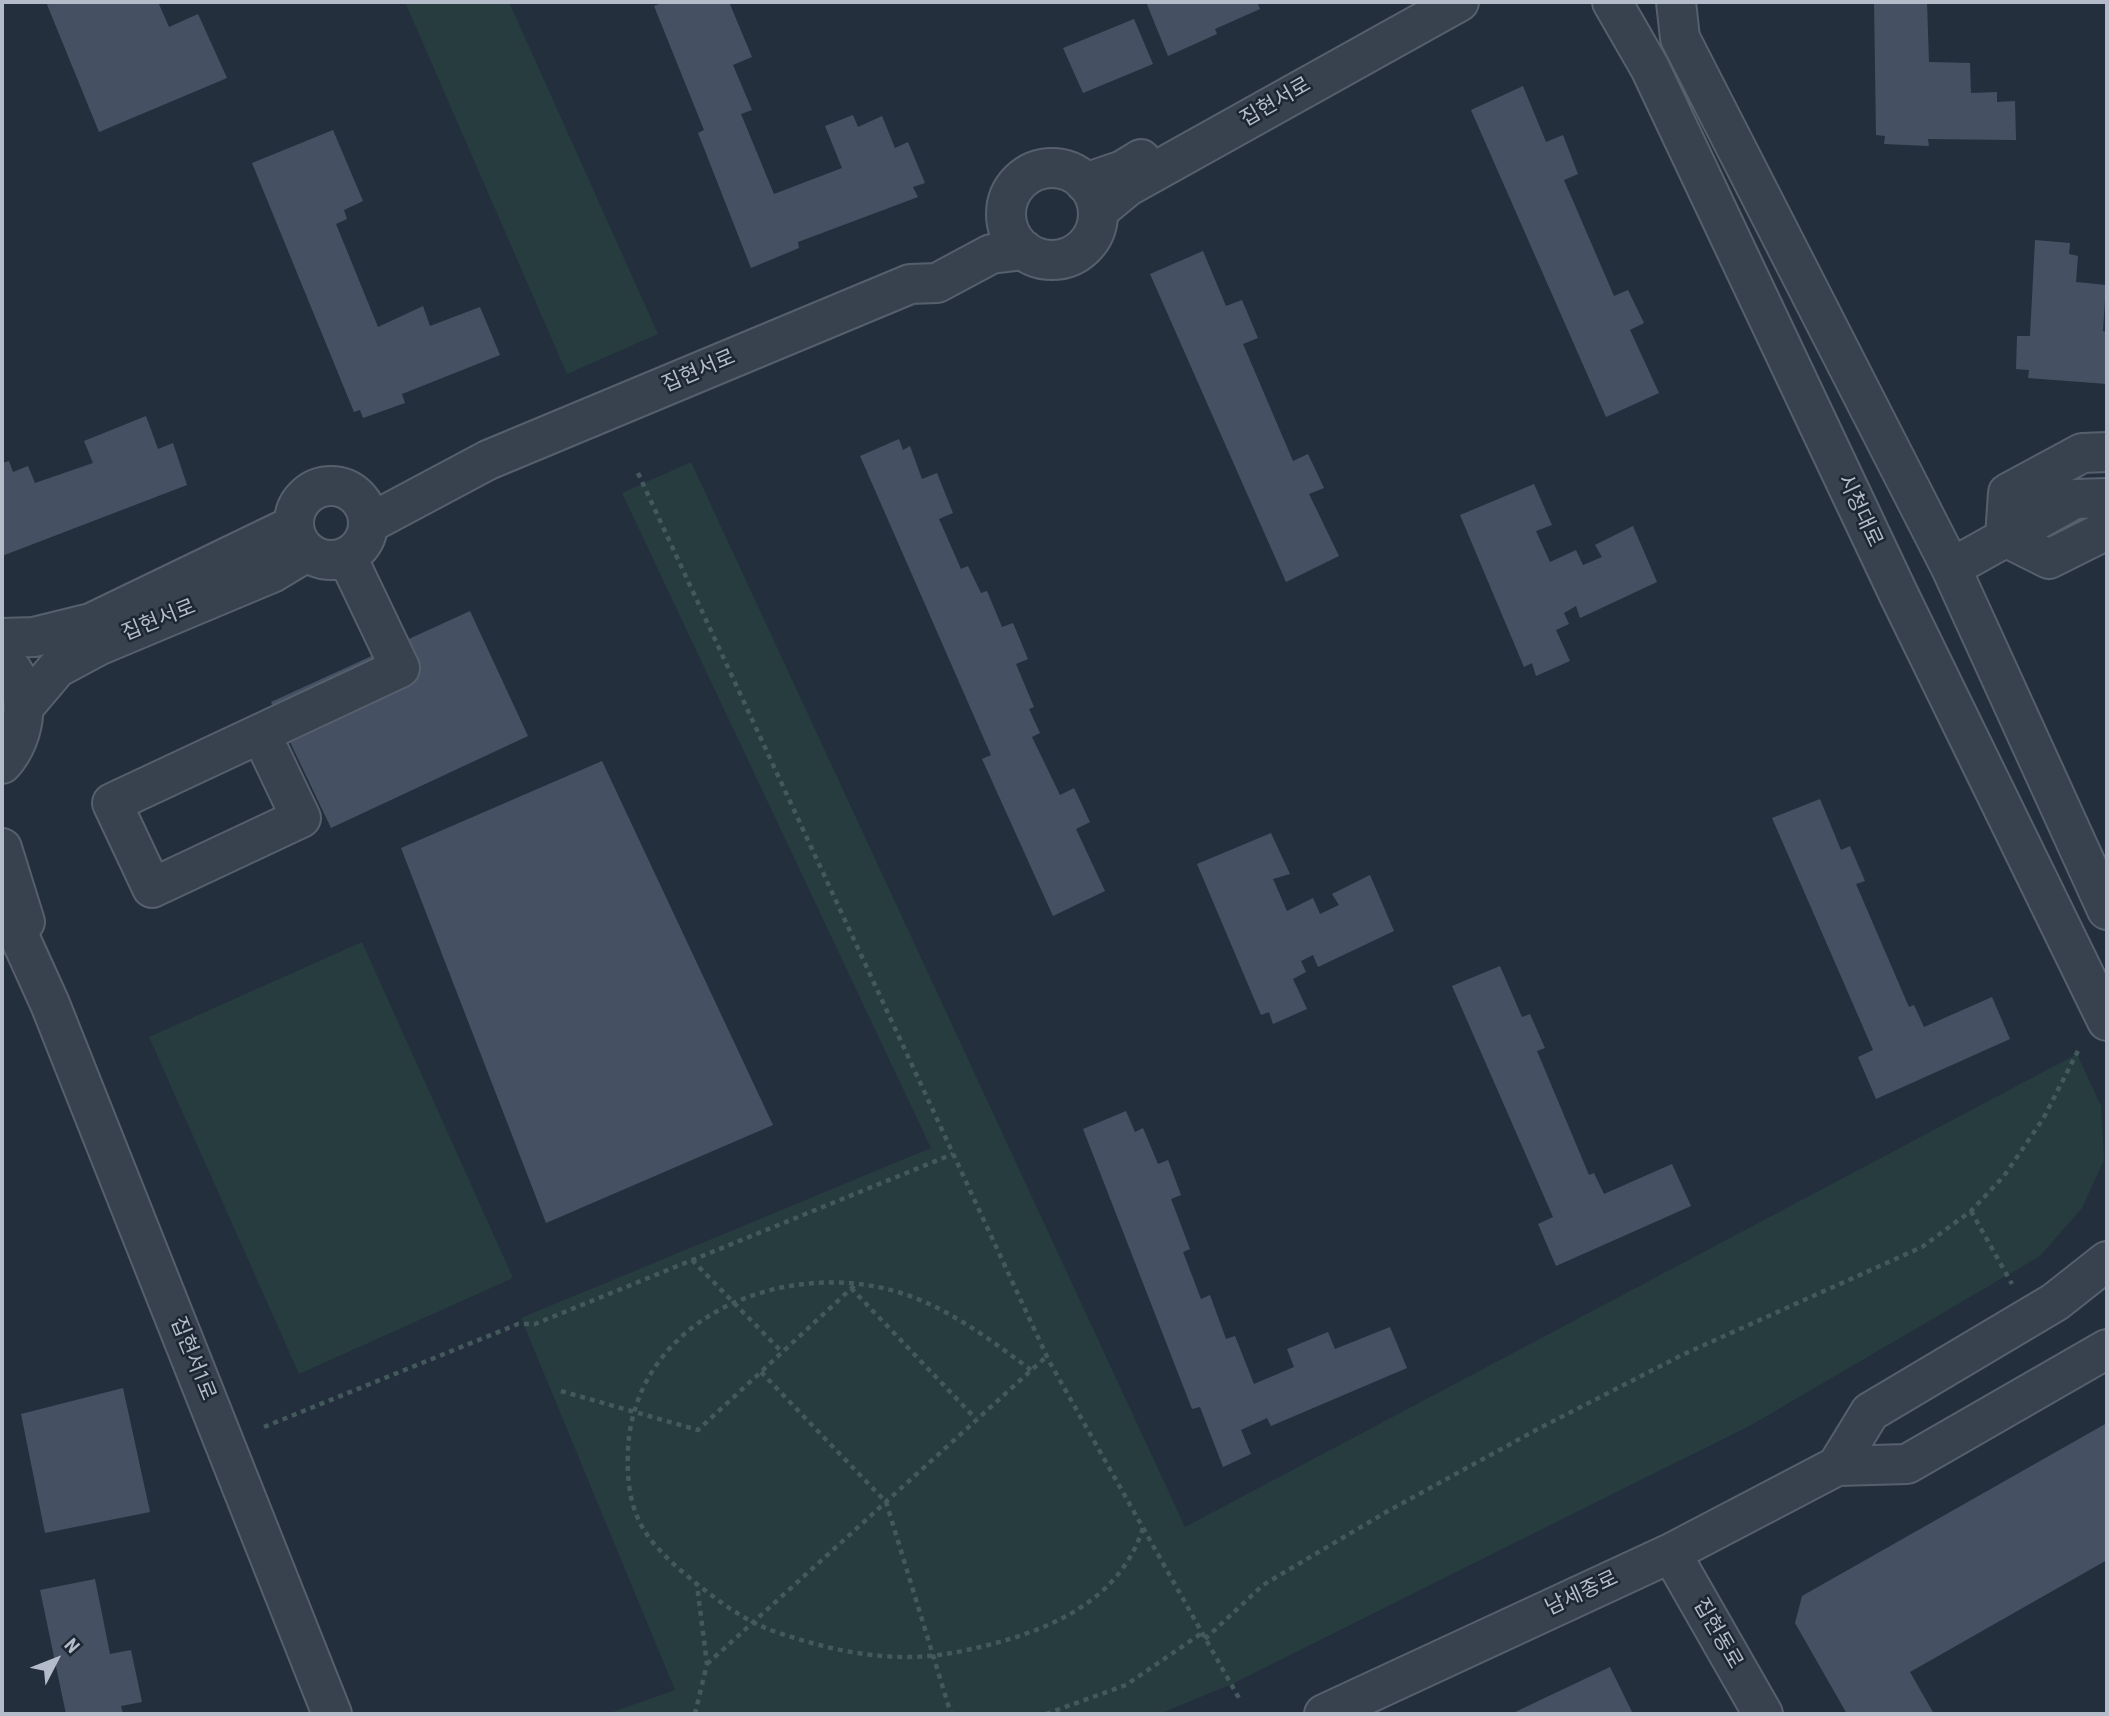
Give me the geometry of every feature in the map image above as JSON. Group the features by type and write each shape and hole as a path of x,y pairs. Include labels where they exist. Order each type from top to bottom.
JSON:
{"street":[{"name":"집현서로","path":"1091,197 1122,170 1401,2"},
{"name":"집현서로","path":"1091,197 1127,187 1459,2"},
{"name":"시청대로","path":"1612,2 1650,68 1899,595 2096,1030"},
{"path":"1676,2 1680,38 1951,568 2107,910"},
{"path":"1057,169 1072,173 1091,197 1093,234 1078,252 1050,260 1024,250 1014,240 1006,213 1008,199 1016,186 1027,176 1042,170 1057,169"},
{"name":"집현서로","path":"910,284 928,260 986,233 1006,213"},
{"name":"집현서로","path":"361,510 488,460 910,284 937,283 991,254 1024,250"},
{"path":"2005,537 2008,493 2082,453 2107,452"},
{"path":"333,487 345,489 361,510 364,540 347,557 323,560 300,538 301,502 309,493 333,487"},
{"path":"1951,568 2075,499 2107,498"},
{"path":"2005,537 2049,559 2107,530"},
{"name":"집현서로","path":"2,638 34,637 91,623 300,538"},
{"name":"집현서로","path":"24,707 57,668 98,646 272,573 300,538"},
{"path":"261,734 301,818 152,888 112,803 400,668 347,557"},
{"path":"2,659 19,684 24,707 22,732 2,769"},
{"name":"집현서1로","path":"2,848 50,1004"},
{"name":"집현서1로","path":"2,898 50,1004 332,1714"},
{"path":"1837,1466 1870,1412 2055,1302 2107,1261"},
{"name":"남세종로","path":"1324,1714 1671,1553 1837,1466 1907,1464 2107,1349"},
{"name":"집현동로","path":"1671,1553 1763,1714"}],"path":[{"path":"638,473 1047,1356 1240,1700"},
{"path":"1205,1639 1263,1585 1388,1511 1623,1384 1922,1247 1971,1211 2004,1177 2043,1119 2096,1030"},
{"path":"264,1427 518,1324 535,1324 953,1154"},
{"path":"1971,1211 2014,1287"},
{"path":"692,1260 782,1353"},
{"path":"1031,1370 986,1336 919,1300 853,1286 816,1282 779,1287 734,1302 706,1317 671,1345 650,1374 634,1412 627,1457 628,1479 643,1529 675,1566 734,1613 818,1647 911,1660 1010,1641 1050,1626 1090,1603 1119,1576 1138,1544 1143,1528"},
{"path":"561,1391 698,1430 853,1286"},
{"path":"853,1286 976,1419"},
{"path":"707,1664 1047,1356"},
{"path":"761,1372 886,1502 951,1714"},
{"path":"695,1714 707,1664 697,1584"},
{"path":"1046,1714 1126,1685 1202,1633"}],"green space":[{"path":"405,2 509,2 658,334 567,374"},
{"path":"691,462 1185,1527 2077,1054 2101,1106 2104,1160 2082,1208 2040,1256 1753,1424 1232,1684 1159,1714 607,1714 675,1690 521,1318 931,1148 622,493"},
{"path":"362,942 513,1278 299,1374 149,1037"}],"building":[{"path":"46,2 158,2 169,27 198,14 227,78 99,132"},
{"path":"664,2 729,2 752,57 733,65 752,110 741,114 774,194 842,168 825,126 853,115 858,127 882,116 895,148 908,142 925,183 913,187 918,197 798,242 799,248 751,268 698,133 704,130 654,6"},
{"path":"1146,2 1257,2 1260,9 1215,29 1217,34 1168,56"},
{"path":"1874,2 1927,2 1929,62 1970,63 1971,93 1997,92 1997,102 2015,101 2016,140 1928,139 1929,146 1884,144 1885,136 1876,135"},
{"path":"1134,19 1153,64 1083,93 1063,48"},
{"path":"1523,86 1546,142 1563,135 1578,174 1564,180 1614,296 1628,290 1644,323 1630,330 1659,393 1606,417 1471,110"},
{"path":"333,130 363,201 344,210 347,219 336,224 378,327 423,306 430,326 480,307 500,355 402,394 405,403 363,418 360,410 354,412 252,163"},
{"path":"2035,240 2070,243 2069,254 2078,256 2076,282 2106,285 2103,331 2107,332 2107,384 2028,378 2029,370 2016,369 2017,336 2030,336"},
{"path":"1203,251 1226,306 1242,300 1258,338 1243,344 1293,461 1308,454 1324,488 1309,494 1339,556 1286,582 1150,274"},
{"path":"146,416 158,449 173,443 187,485 2,556 2,463 9,461 13,472 28,466 35,483 93,463 84,441"},
{"path":"899,439 903,450 910,446 922,479 937,473 953,513 939,519 961,569 968,566 981,593 987,591 1002,627 1013,623 1028,659 1016,664 1034,707 1029,709 1040,733 1032,737 1060,795 1074,788 1090,822 1076,829 1105,891 1053,916 982,759 991,755 860,456"},
{"path":"1534,484 1552,525 1536,531 1550,562 1576,550 1583,565 1602,557 1595,545 1633,526 1657,582 1580,618 1576,606 1564,613 1569,624 1556,630 1570,661 1536,676 1532,663 1524,667 1460,515"},
{"path":"470,611 528,736 331,828 271,702"},
{"path":"602,761 773,1125 546,1223 401,848"},
{"path":"1820,799 1841,850 1850,846 1865,881 1856,884 1909,1007 1914,1005 1924,1027 1992,997 2010,1039 1876,1099 1858,1057 1873,1050 1772,818"},
{"path":"1271,833 1290,874 1273,879 1287,911 1313,898 1320,914 1339,905 1332,894 1370,875 1394,931 1318,967 1313,955 1301,961 1306,972 1293,979 1307,1009 1273,1024 1269,1012 1261,1015 1197,864"},
{"path":"1500,966 1522,1017 1530,1014 1545,1048 1537,1051 1589,1175 1594,1173 1604,1194 1672,1164 1691,1206 1556,1266 1538,1224 1553,1217 1452,986"},
{"path":"1126,1111 1135,1132 1143,1128 1158,1164 1168,1160 1181,1195 1171,1199 1190,1249 1183,1252 1201,1299 1210,1295 1226,1339 1235,1336 1254,1384 1294,1367 1287,1349 1328,1332 1335,1349 1390,1327 1407,1368 1271,1426 1267,1418 1241,1430 1251,1454 1223,1467 1200,1407 1192,1409 1083,1129"},
{"path":"123,1388 150,1512 45,1533 21,1414"},
{"path":"2107,1423 2107,1560 1910,1672 1934,1714 1847,1714 1795,1623 1802,1596"},
{"path":"95,1579 110,1654 131,1650 142,1702 121,1706 123,1714 66,1714 40,1590"},
{"path":"1610,1667 1633,1714 1511,1714"}]}
